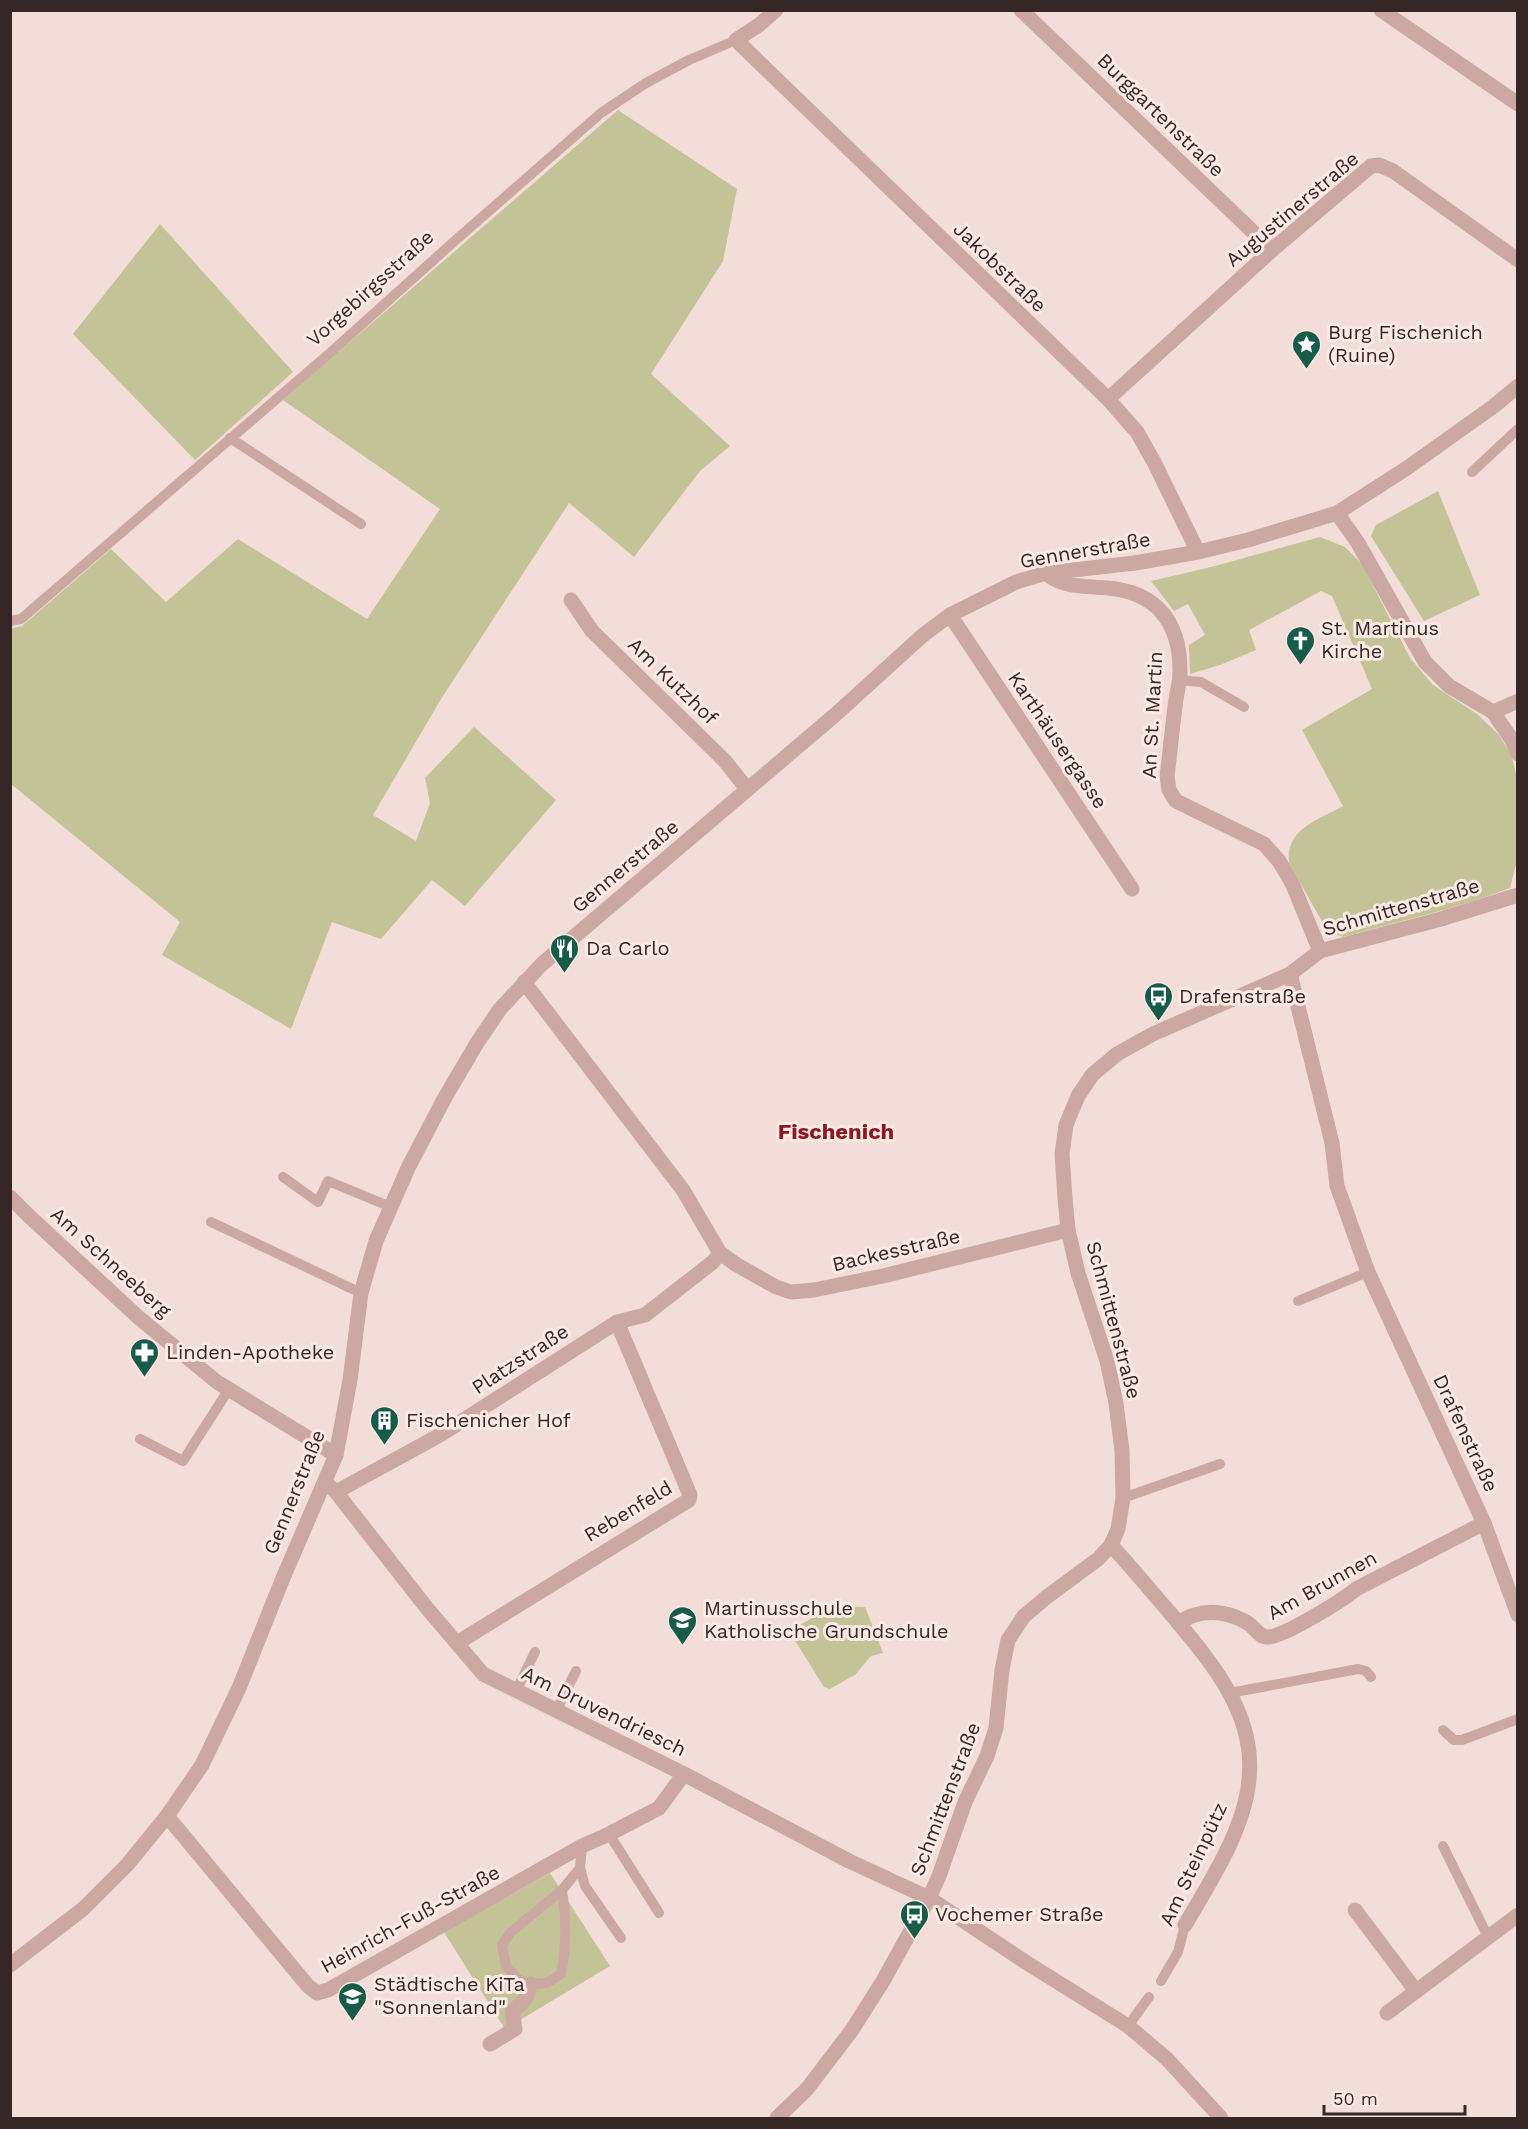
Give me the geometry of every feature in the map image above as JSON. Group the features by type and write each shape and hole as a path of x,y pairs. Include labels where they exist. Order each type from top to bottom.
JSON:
{"street":[{"name":"Vorgebirgsstraße","path":"736,40 776,10"},
{"name":"Burggartenstraße","path":"1021,10 1272,250"},
{"path":"1381,10 1517,102"},
{"name":"Jakobstraße","path":"736,40 1107,399 1137,432 1198,552"},
{"name":"Augustinerstraße","path":"1107,399 1272,250 1371,166 1379,165 1393,171 1518,260"},
{"name":"Gennerstraße","path":"10,1965 83,1909 127,1865 166,1816 202,1765 239,1688 283,1578 330,1487 350,1380 361,1293 376,1241 408,1168 444,1100 500,1009 524,982 542,964 835,715 922,636 950,615 1016,582 1046,573 1135,563 1198,552 1248,540 1337,513 1407,468 1494,406 1518,386"},
{"path":"1337,513 1358,543 1425,662 1449,686 1493,712 1512,740 1518,754"},
{"name":"An St. Martin","path":"1046,573 1053,581 1113,588 1146,597 1163,611 1177,640 1180,672 1167,776 1169,790 1176,801 1264,844 1279,861 1292,883 1320,951"},
{"name":"Am Kutzhof","path":"571,600 592,631 725,761 747,789"},
{"name":"Karthäusergasse","path":"950,615 1132,889"},
{"path":"1493,712 1518,701"},
{"name":"Schmittenstraße","path":"777,2118 807,2089 852,2030 883,1981 929,1898 965,1802 987,1756 996,1728 1002,1670 1008,1640 1024,1616 1098,1559 1112,1545 1118,1529 1123,1498 1122,1451 1116,1403 1107,1361 1078,1273 1068,1230 1062,1154 1066,1125 1078,1096 1092,1075 1117,1054 1153,1034 1290,974 1320,951 1441,919 1518,895"},
{"name":"Drafenstraße","path":"1290,974 1332,1143 1337,1186 1368,1272 1484,1523 1518,1614"},
{"path":"524,982 683,1190 720,1253"},
{"name":"Am Schneeberg","path":"10,1197 138,1317 217,1382 336,1455"},
{"name":"Backesstraße","path":"720,1253 777,1287 791,1292 814,1290 894,1273 1068,1230"},
{"name":"Platzstraße","path":"330,1487 440,1436 617,1322 645,1316 713,1262 720,1253"},
{"name":"Rebenfeld","path":"457,1642 689,1500 690,1495 617,1322"},
{"name":"Am Druvendriesch","path":"330,1487 483,1674 684,1774 849,1861 929,1898"},
{"name":"Am Brunnen","path":"1178,1623 1196,1614 1215,1613 1236,1617 1250,1625 1262,1636 1269,1638 1298,1625 1341,1601 1356,1589 1484,1523"},
{"name":"Am Steinpütz","path":"1112,1545 1224,1681 1245,1727 1250,1779 1245,1800 1234,1832 1211,1881 1185,1924"},
{"name":"Heinrich-Fuß-Straße","path":"166,1816 266,1938 308,1986 317,1993 328,1990 582,1846 659,1808 684,1774"},
{"path":"929,1898 1128,2026 1167,2059 1221,2118"},
{"path":"1355,1910 1416,1991"},
{"path":"1387,2013 1518,1915"},
{"path":"490,2044 515,2029 512,2011 529,1994 530,1984"}],"lane":[{"name":"Vorgebirgsstraße","path":"10,621 21,619 602,113 646,83 689,60 736,40"},
{"path":"1472,472 1518,429"},
{"path":"230,438 361,524"},
{"path":"1179,680 1201,682 1244,707"},
{"path":"283,1177 318,1202 328,1181 391,1207"},
{"path":"211,1222 361,1293"},
{"path":"1298,1301 1368,1272"},
{"path":"140,1439 183,1461 230,1389"},
{"path":"1123,1498 1220,1464"},
{"path":"516,1691 535,1652"},
{"path":"1230,1693 1358,1669 1366,1671 1371,1677"},
{"path":"556,1711 576,1671"},
{"path":"1443,1730 1454,1740 1462,1740 1518,1719"},
{"path":"609,1834 659,1913"},
{"path":"582,1846 580,1868 585,1886 621,1938"},
{"path":"1443,1846 1488,1937"},
{"path":"562,1890 566,1913 561,1974 547,1983 530,1984 518,1979 506,1966 502,1945 510,1933 562,1890 580,1868"},
{"name":"Am Steinpütz","path":"1161,1981 1178,1952 1185,1924"},
{"path":"1128,2026 1149,1996"}],"green space":[{"path":"618,110 737,189 723,261 651,374 730,446 700,471 634,557 569,503 441,699 373,815 416,841 430,803 425,778 474,727 556,800 465,906 432,880 381,939 332,922 291,1029 162,955 180,922 11,784 10,629 22,626 111,549 166,602 238,539 367,619 440,509 283,400"},
{"path":"160,224 293,372 195,460 73,334"},
{"path":"1438,491 1480,595 1424,621 1371,536 1376,525"},
{"path":"1320,537 1345,547 1362,564 1410,658 1433,685 1477,714 1499,735 1512,756 1516,775 1518,856 1510,888 1448,909 1343,937 1333,933 1324,925 1289,863 1289,851 1298,834 1314,821 1343,806 1302,730 1372,689 1332,596 1321,591 1249,630 1256,650 1190,674 1189,645 1205,635 1188,604 1174,611 1151,581"},
{"path":"834,1606 865,1607 883,1653 871,1656 856,1674 830,1689 824,1687 789,1631"},
{"path":"550,1873 610,1966 505,2029 444,1932"}],"place":[{"name":"Burg Fischenich (Ruine)","path":"1307,370"},
{"name":"St. Martinus Kirche","path":"1300,666"},
{"name":"Da Carlo","path":"565,974"},
{"name":"Drafenstraße","path":"1158,1022"},
{"name":"Linden-Apotheke","path":"145,1378"},
{"name":"Fischenicher Hof","path":"385,1446"},
{"name":"Martinusschule Katholische Grundschule","path":"683,1646"},
{"name":"Vochemer Straße","path":"914,1940"},
{"name":"Städtische KiTa \"Sonnenland\"","path":"353,2022"}],"district":[{"name":"Fischenich","path":"836,1131"}]}
